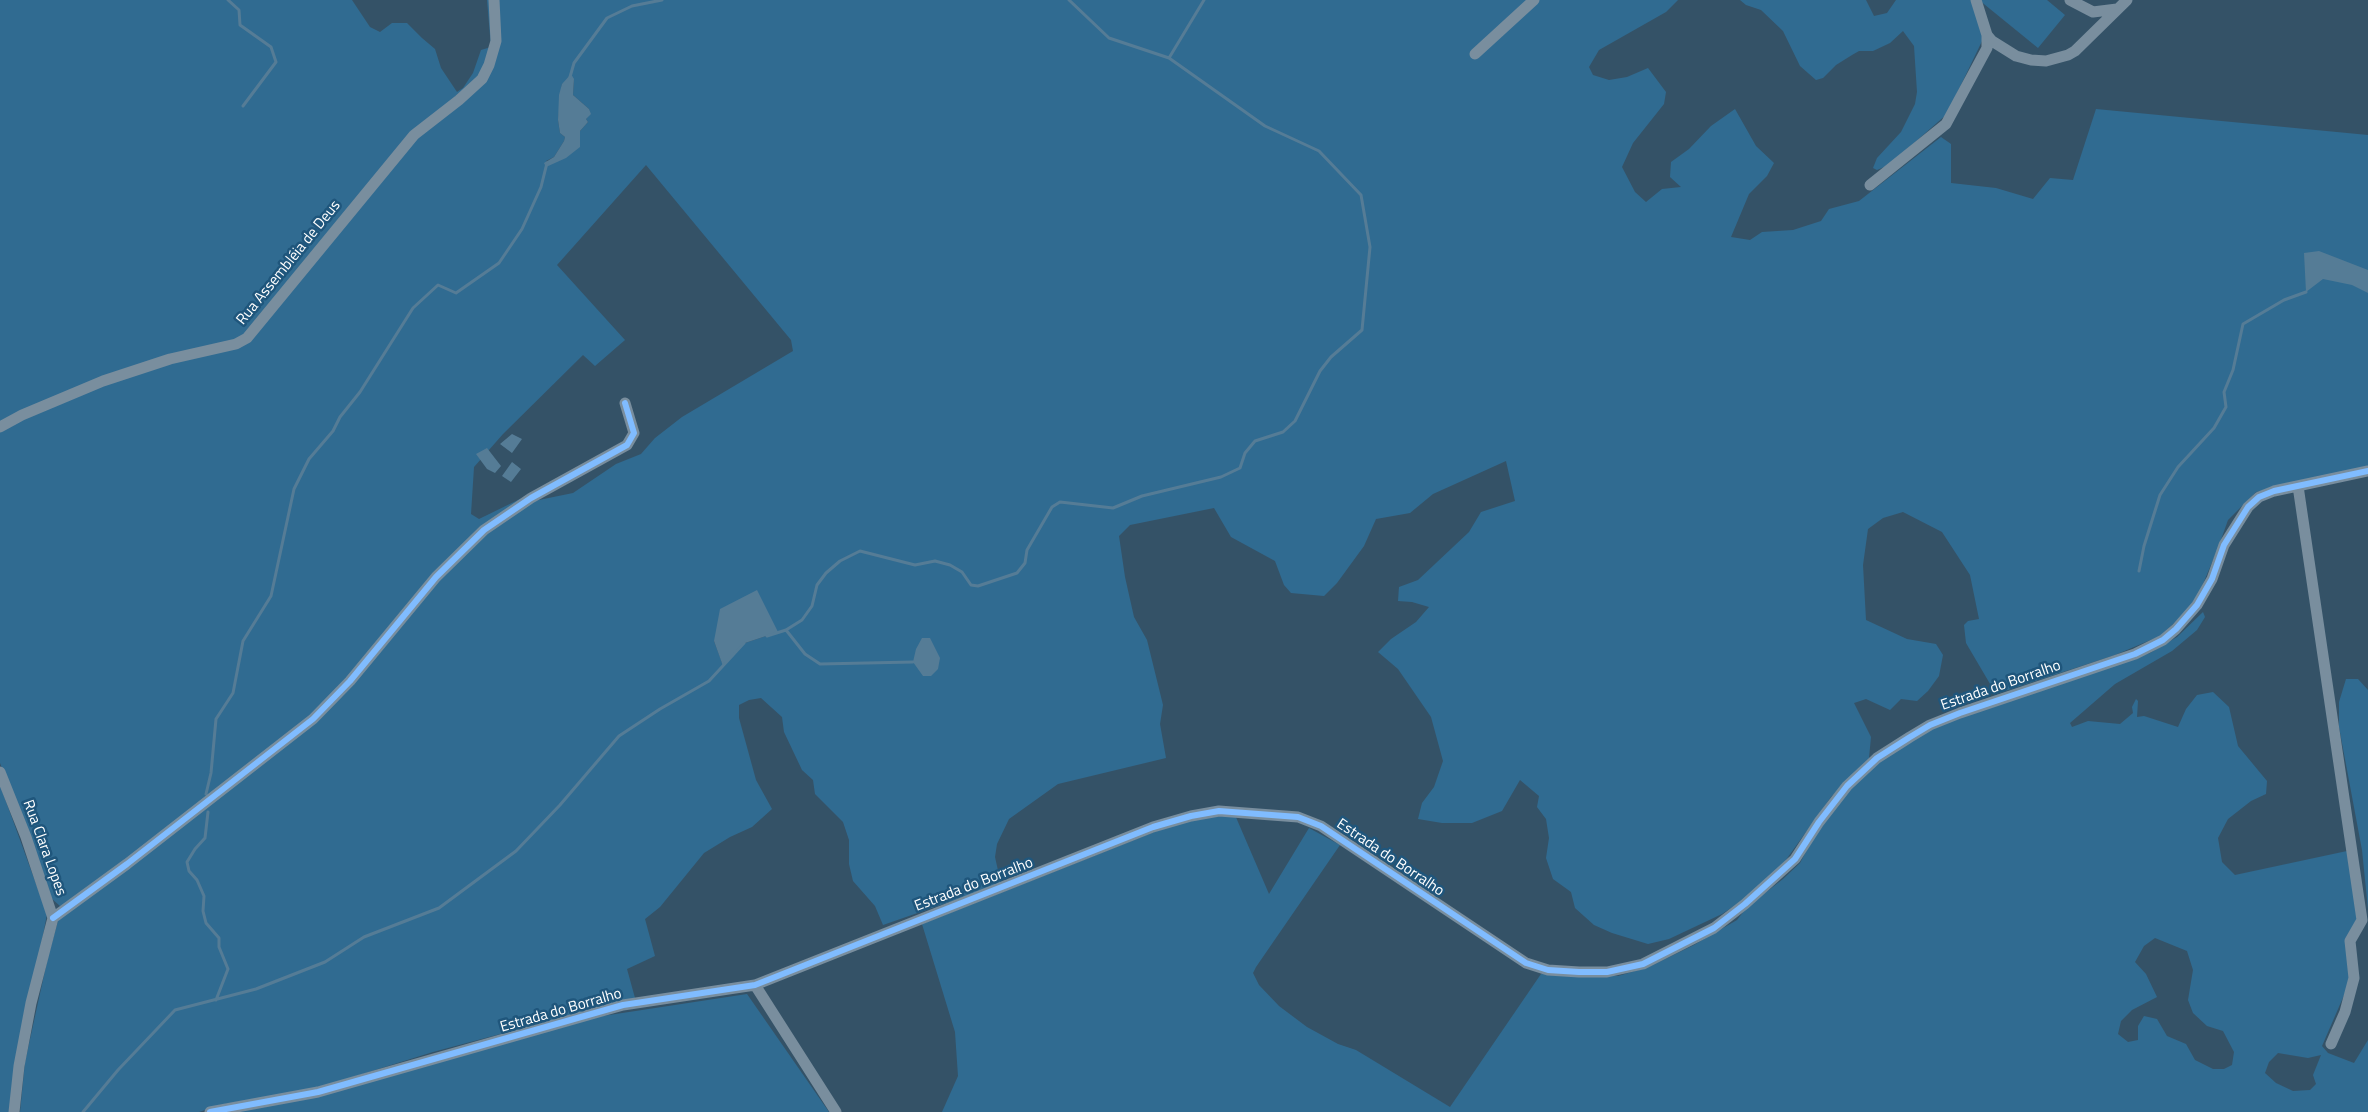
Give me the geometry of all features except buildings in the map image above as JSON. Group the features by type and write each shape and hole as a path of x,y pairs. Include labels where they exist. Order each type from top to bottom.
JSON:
{"street":[{"name":"Rua Assembléia de Deus","path":"0,427 22,415 103,381 170,359 236,344 247,338 414,135 459,100 482,79 489,65 496,42 494,0"},
{"path":"1475,54 1534,0"},
{"path":"1976,0 1987,35 1999,47 2016,56 2031,60 2058,58 2074,51 2127,0"},
{"path":"2070,0 2093,12 2116,9"},
{"path":"1870,185 1946,124 1986,48 1987,35"},
{"path":"53,918 128,864 313,719 350,681 424,591 484,530 531,498 627,446 634,433 625,402"},
{"name":"Estrada do Borralho","path":"210,1112 318,1092 623,1006 755,985 1153,827 1191,816 1219,811 1298,817 1321,826 1526,963 1548,970 1579,972 1607,972 1643,964 1714,928 1745,904 1795,859 1819,822 1847,786 1877,758 1910,737 1930,725 1960,713 2135,654 2163,640 2176,629 2197,605 2212,579 2224,545 2248,507 2259,497 2298,486 2368,471"},
{"path":"2298,486 2362,920 2350,941 2354,978 2345,1012 2331,1044"},
{"name":"Rua Clara Lopes","path":"0,772 26,837 53,918 31,1002 19,1066 14,1112"},
{"path":"755,985 836,1112"}],"shaded area":[{"path":"0,0 352,0 370,27 380,32 392,23 407,23 435,49 441,68 457,92 463,88 473,73 481,50 491,47 487,0 1678,0 1666,12 1599,50 1589,67 1593,75 1609,80 1627,77 1648,68 1666,92 1664,104 1633,143 1622,167 1635,192 1646,202 1662,189 1681,187 1670,177 1671,162 1689,149 1711,126 1735,109 1756,146 1774,163 1767,176 1749,194 1731,237 1750,240 1762,232 1793,230 1821,221 1829,209 1859,201 1941,137 1951,144 1951,183 1996,188 2033,199 2050,178 2073,180 2096,109 2368,135 2368,467 2256,492 2228,520 2200,591 2187,611 2160,636 2115,655 1996,694 1966,643 1964,625 1968,621 1979,619 1970,575 1942,532 1903,512 1883,518 1868,529 1863,565 1866,620 1907,639 1936,644 1943,655 1939,676 1928,691 1917,701 1901,699 1890,710 1866,699 1854,703 1871,737 1869,758 1831,797 1783,864 1746,898 1722,914 1669,939 1648,944 1612,933 1594,925 1575,908 1571,892 1553,879 1546,858 1549,838 1546,819 1537,807 1539,796 1520,780 1502,811 1472,823 1442,823 1418,819 1422,803 1434,787 1443,761 1431,717 1398,669 1378,652 1391,639 1416,622 1429,607 1412,602 1398,601 1399,587 1418,580 1469,532 1481,512 1515,501 1506,461 1433,494 1410,513 1376,519 1364,546 1337,583 1324,596 1291,593 1284,585 1275,561 1231,537 1214,508 1130,525 1119,536 1125,577 1134,617 1147,640 1163,705 1160,724 1166,758 1058,784 1009,819 997,844 995,857 1001,884 883,925 875,906 853,881 849,864 849,840 843,822 815,794 813,780 802,770 784,732 782,717 761,698 749,700 739,705 739,718 756,780 772,809 752,827 730,837 704,853 660,907 645,919 655,956 627,969 635,998 433,1052 314,1089 219,1105 199,1112 20,1112 25,1062 48,957 58,921 66,905 60,906 51,898 0,763","holes":["574,79 573,95 589,109 590,114 586,119 588,122 580,131 580,142 546,167 546,161 554,157 565,137 560,133 558,120 562,84","646,165 791,340 793,351 682,417 655,438 641,454 616,464 573,493 534,501 520,499 479,519 471,514 474,467 503,434 583,355 595,366 625,340 557,265","778,632 742,644 723,665 714,641"]},
{"path":"1740,0 1866,0 1874,16 1887,13 1896,0 1972,0 1983,39 1947,114 1889,165 1877,170 1873,168 1877,158 1901,132 1915,104 1917,92 1914,46 1903,31 1890,43 1873,51 1859,51 1836,65 1823,78 1816,80 1800,66 1783,31 1761,10 1746,5"},
{"path":"1979,0 2047,0 2065,15 2038,48"},
{"path":"571,74 574,79 573,95 589,109 591,114 586,119 588,122 580,131 580,147 566,158 546,167 544,163 554,157 564,141 565,137 560,133 558,120 559,95 562,84"},
{"path":"2319,251 2368,270 2368,293 2352,285 2323,279 2306,292 2304,253"},
{"path":"512,434 522,439 512,453 500,444"},
{"path":"487,448 501,466 495,473 487,469 476,454"},
{"path":"512,462 521,469 511,482 502,476"},
{"path":"757,590 778,632 742,644 723,666 714,641 720,609"},
{"path":"2203,612 2205,617 2197,630 2172,651 2115,684 2070,723 2072,727 2088,721 2120,724 2133,713 2132,707 2136,699 2138,701 2137,717 2144,716 2178,727 2186,709 2197,695 2213,692 2229,707 2238,746 2267,781 2266,794 2251,801 2228,819 2218,838 2222,862 2235,875 2347,851 2359,919 2348,986 2322,1046 2328,1053 2354,1063 2368,1040 2368,1112 942,1112 958,1076 955,1032 922,924 1167,827 1200,818 1235,815 1269,894 1309,828 1340,845 1253,973 1259,985 1279,1006 1307,1027 1338,1044 1356,1050 1450,1107 1541,974 1618,976 1649,967 1694,945 1737,920 1747,907 1800,863 1816,833 1853,786 1877,763 1941,724 2150,653 2177,637","holes":["2155,938 2187,951 2193,970 2188,1000 2193,1013 2207,1026 2223,1031 2234,1052 2232,1065 2224,1069 2213,1069 2195,1060 2186,1044 2167,1036 2157,1019 2144,1016 2138,1026 2138,1040 2128,1042 2118,1034 2121,1021 2132,1010 2157,997 2146,974 2135,962 2144,946","2278,1053 2308,1058 2321,1055 2313,1075 2316,1084 2310,1090 2293,1091 2276,1083 2265,1073 2269,1062"]},
{"path":"922,638 930,638 940,658 938,669 931,676 923,676 913,662 916,649"},
{"path":"2346,679 2358,679 2368,690 2368,909 2362,850 2339,727 2339,702"},
{"path":"0,785 47,914 10,1112 0,1112"},
{"path":"747,994 829,1112 220,1112 583,1019"}],"waterway":[{"path":"228,0 239,10 240,25 271,47 276,62 243,106"},
{"path":"570,77 574,63 607,18 632,6 662,0"},
{"path":"767,636 786,630 802,620 812,606 817,585 826,573 840,561 860,551 915,565 935,561 950,565 962,572 971,585 978,586 1017,573 1025,563 1027,550 1052,507 1060,502 1113,508 1142,496 1221,477 1240,468 1245,453 1255,441 1283,432 1295,421 1320,371 1331,357 1362,330 1370,247 1361,195 1319,151 1265,126 1169,58 1109,38 1069,0"},
{"path":"1169,58 1204,0"},
{"path":"206,794 211,773 216,719 233,693 243,641 271,596 294,489 309,459 333,431 340,417 360,392 413,308 438,285 456,293 499,263 522,229 541,187 547,163"},
{"path":"2139,571 2144,546 2160,495 2178,467 2214,428 2226,407 2224,392 2233,370 2243,324 2284,300 2306,292"},
{"path":"786,630 805,654 820,664 913,662"},
{"path":"83,1112 118,1070 175,1010 256,989 325,962 364,937 439,908 516,851 560,805 619,736 660,709 709,681 744,643"},
{"path":"208,812 205,838 187,862 189,871 197,880 204,896 203,911 206,923 219,938 219,947 228,969 216,1000"}],"cycle path":[{"path":"53,918 127,864 313,719 350,681 436,577 484,530 531,498 627,445 634,433 625,403"},
{"path":"210,1112 318,1092 623,1005 755,985 1153,827 1191,816 1219,811 1298,817 1321,826 1526,963 1548,970 1579,972 1607,972 1643,964 1714,928 1745,904 1795,859 1819,822 1847,786 1877,758 1910,737 1930,725 1960,713 2135,654 2163,640 2176,629 2197,605 2212,579 2224,545 2248,507 2259,497 2274,491 2368,471"}]}
